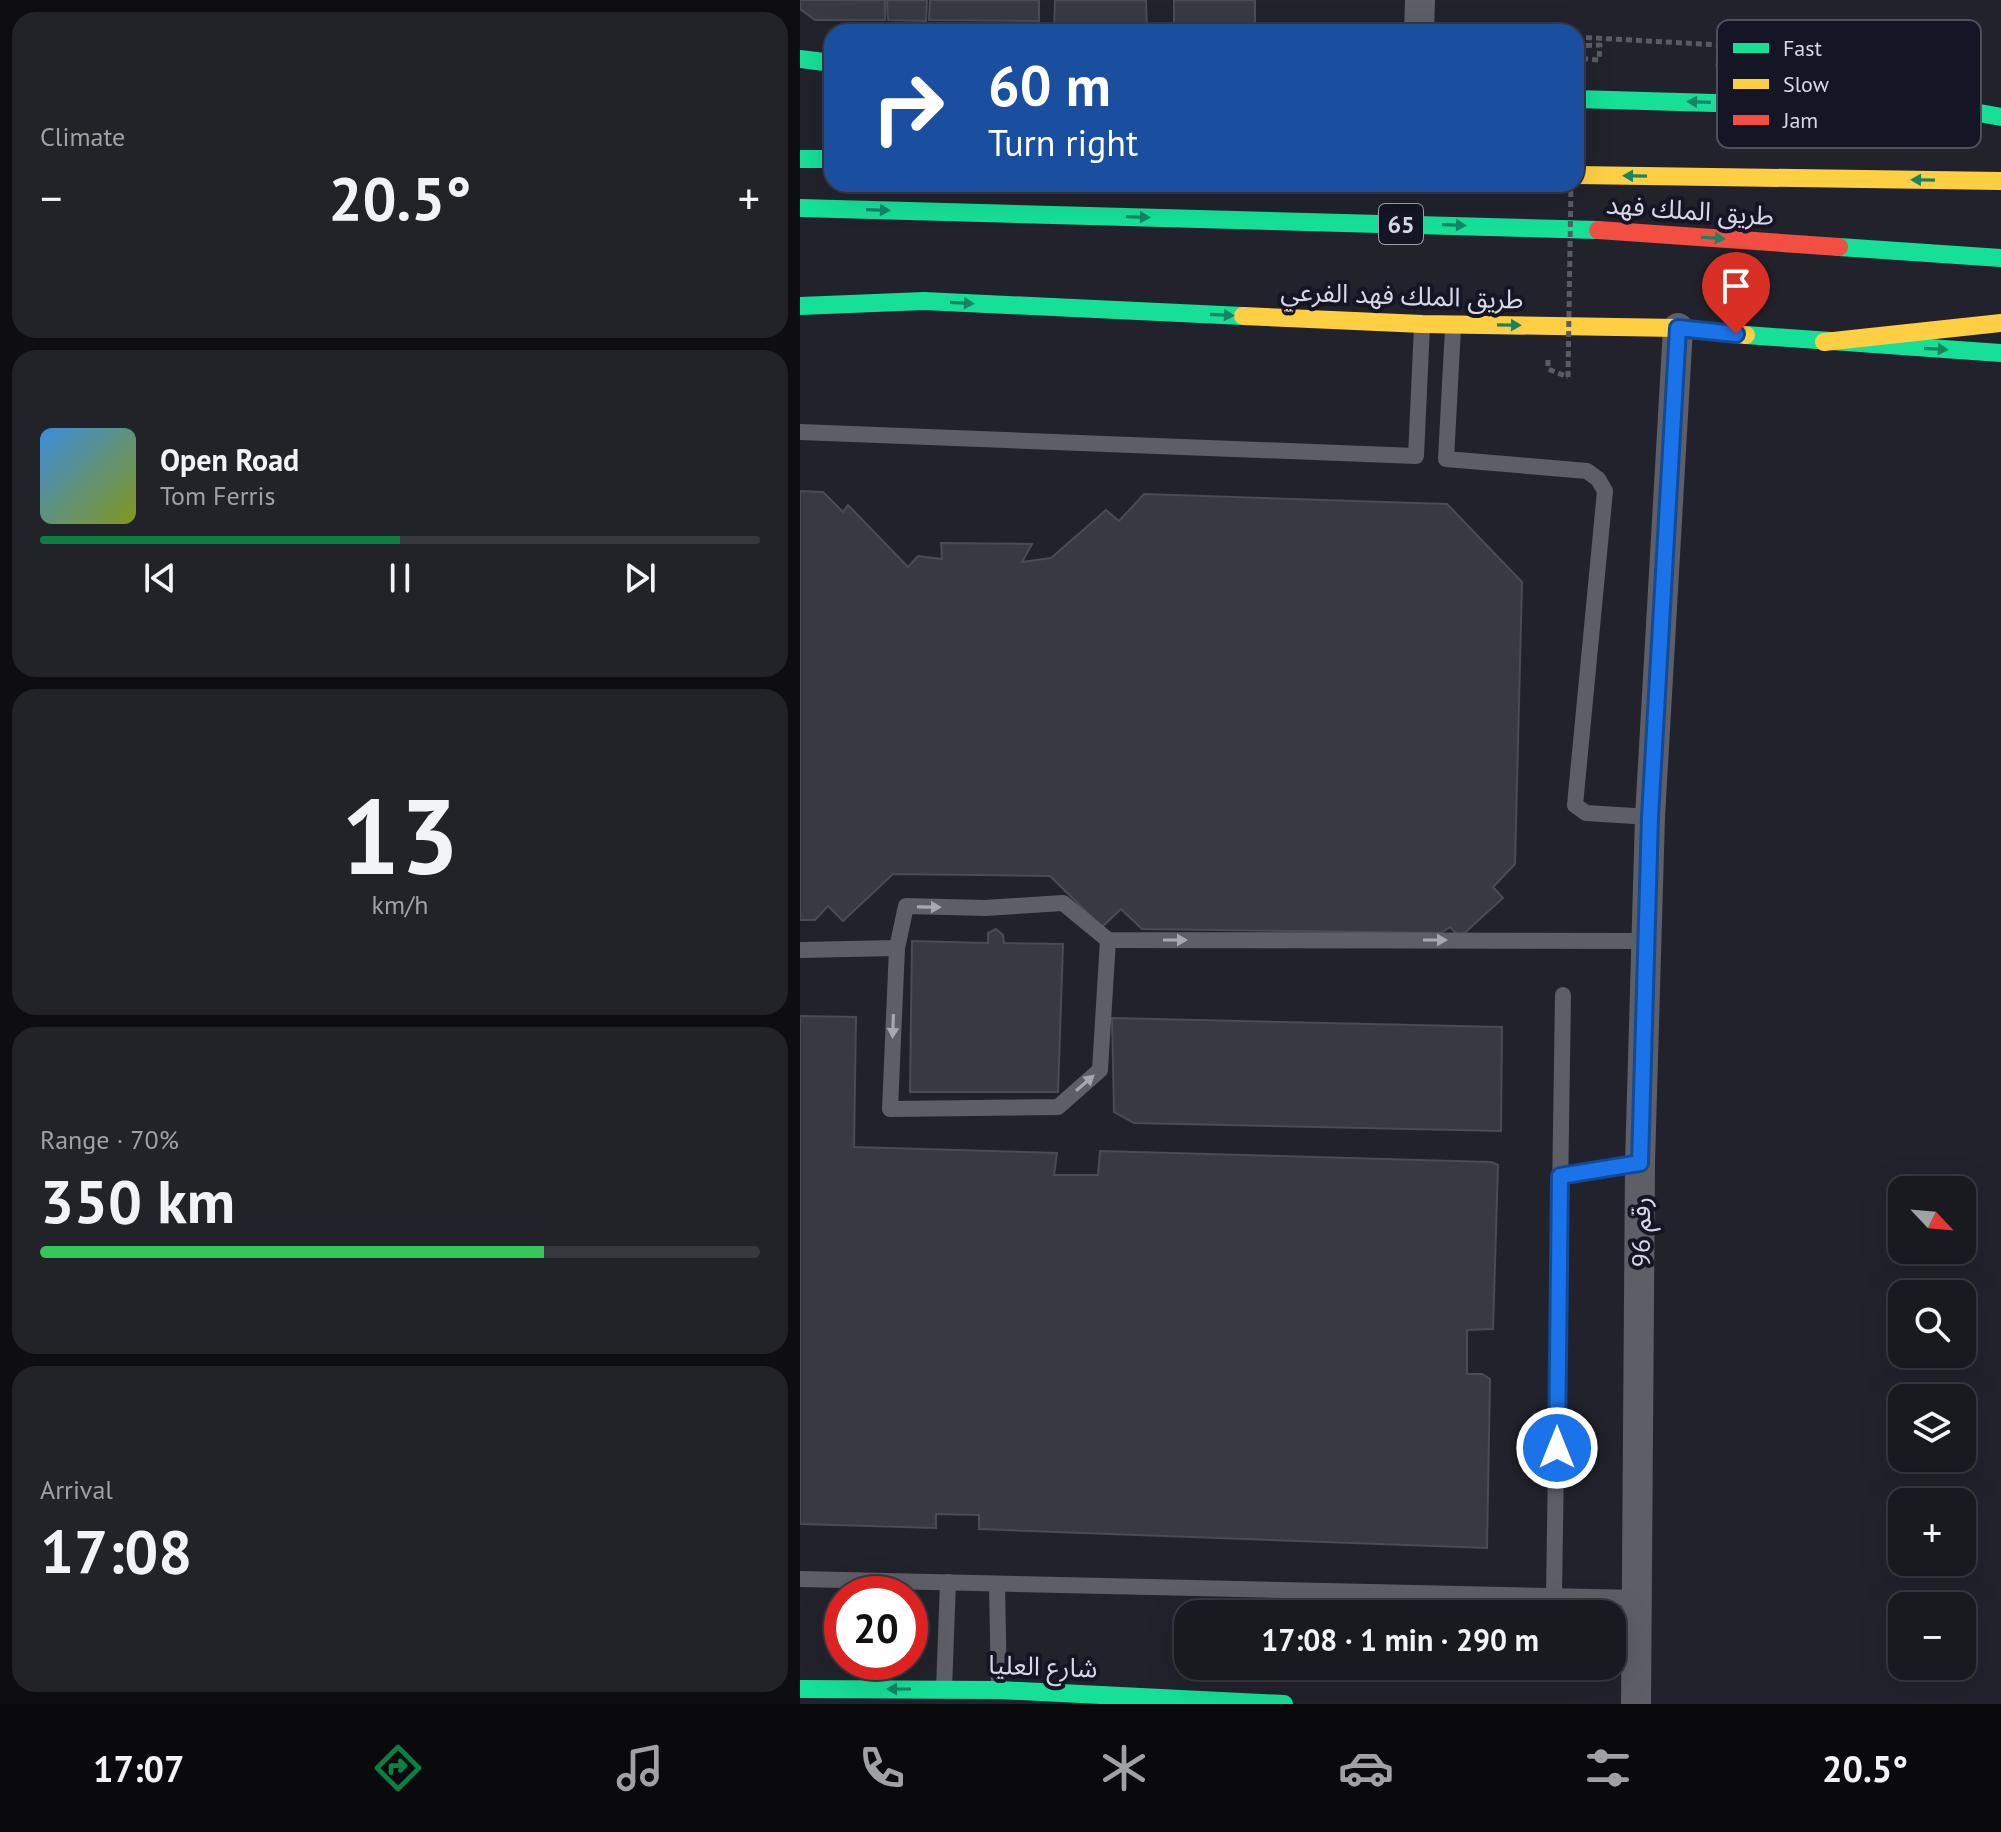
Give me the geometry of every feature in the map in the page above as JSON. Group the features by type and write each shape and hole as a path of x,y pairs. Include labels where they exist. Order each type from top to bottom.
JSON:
{"main road":[{"path":"800,59 824,62"},
{"path":"1584,99 1717,103"},
{"path":"1981,99 2001,99"},
{"path":"1981,113 2001,117"},
{"path":"800,159 824,159"},
{"name":"طريق الملك فهد","path":"1584,175 2001,181"},
{"name":"طريق الملك فهد","path":"800,208 1573,228 2001,258"},
{"path":"800,288 924,301"},
{"name":"طريق الملك فهد الفرعي","path":"800,306 924,301 1422,324 1678,328 1824,342 2001,353"},
{"path":"1824,342 2001,323"},
{"name":"شارع العليا","path":"800,1689 999,1690 1284,1704"}],"street":[{"path":"1419,24 1420,0"},
{"name":"رقم 96","path":"1636,1704 1640,1163 1646,941 1650,817 1678,328"}],"lane":[{"path":"1416,456 1422,324"},
{"path":"1446,459 1453,325"},
{"path":"800,432 1416,456 1587,471 1598,479 1605,491 1605,505 1575,805 1586,813 1650,817"},
{"path":"1108,940 1100,1070 1058,1107 890,1109 897,948 906,906 985,908 1063,903 1108,940 1646,941"},
{"path":"800,950 897,948"},
{"path":"1554,1596 1563,995"},
{"path":"1560,1176 1640,1163"},
{"path":"800,1579 1637,1598"},
{"path":"944,1689 948,1582"},
{"path":"997,1584 999,1690"}],"path":[{"path":"1584,37 1717,45"},
{"path":"1584,46 1600,45 1599,60 1584,59"},
{"path":"1714,103 1717,74"},
{"path":"1568,377 1571,192"}],"building":[{"path":"800,0 885,0 885,20 815,20 800,9"},
{"path":"887,0 927,0 926,21 888,20"},
{"path":"930,0 1039,0 1039,21 929,20"},
{"path":"1055,0 1146,0 1147,24 1054,24"},
{"path":"1174,0 1255,0 1255,24 1174,24"},
{"path":"800,491 823,492 843,512 848,505 908,567 918,556 942,559 941,543 1032,544 1022,562 1051,558 1106,510 1119,521 1144,494 1447,504 1522,582 1515,864 1493,887 1503,898 1460,937 1450,927 1441,933 1142,929 1121,909 1102,927 1050,876 893,874 843,921 828,906 815,920 800,920"},
{"path":"996,929 1003,935 1004,943 1063,944 1058,1092 910,1092 912,941 988,943 988,933"},
{"path":"800,1016 856,1017 854,1147 1057,1153 1054,1175 1098,1175 1100,1151 1491,1162 1498,1165 1493,1329 1467,1330 1467,1374 1482,1374 1490,1379 1487,1548 979,1529 979,1515 936,1514 936,1528 800,1524"},
{"path":"1112,1018 1502,1027 1501,1131 1134,1123 1114,1112"}],"traffic: fast":[{"path":"800,59 824,62"},
{"path":"1584,99 1717,103"},
{"path":"1981,113 2001,117"},
{"path":"800,159 824,159"},
{"path":"800,208 1598,230"},
{"path":"1839,247 2001,258"},
{"path":"800,306 924,301 1243,316"},
{"path":"1746,335 2001,353"},
{"path":"800,1689 999,1690 1284,1704"}],"traffic: slow":[{"path":"1584,175 2001,181"},
{"path":"1243,316 1422,324 1678,328 1746,335"},
{"path":"1824,342 2001,323"}],"traffic: jam":[{"path":"1598,230 1839,247"}],"route":[{"path":"1557,1448 1560,1176 1640,1163 1650,817 1678,328 1736,334"}]}
